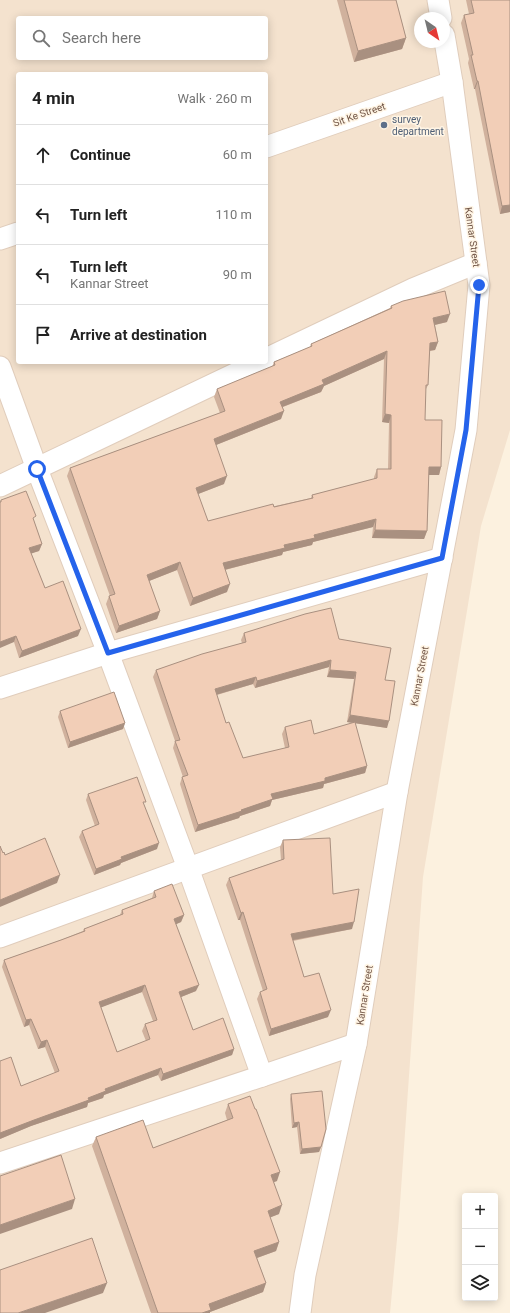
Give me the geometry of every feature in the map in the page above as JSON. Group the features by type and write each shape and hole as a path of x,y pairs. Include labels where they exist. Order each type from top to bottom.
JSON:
{"street":[{"path":"438,0 440,12"},
{"name":"Kannar Street","path":"300,1313 305,1274 356,1044 397,792 466,430 479,285 446,48"},
{"name":"Sit Ke Street","path":"268,146 452,82"},
{"path":"0,240 16,234"},
{"path":"268,358 413,289 476,263"},
{"path":"0,486 256,364"},
{"path":"0,367 188,868 262,1076"},
{"path":"0,688 108,653 442,558"},
{"path":"0,937 397,792"},
{"path":"0,1163 356,1044"}],"shaded area":[{"path":"0,0 510,0 510,430 481,526 423,877 399,1218 390,1313 0,1313"}],"building":[{"path":"344,0 396,0 406,38 358,51"},
{"path":"471,0 510,0 510,205 502,206 478,81 471,55 473,55 464,15 474,13"},
{"path":"445,291 450,314 433,318 438,342 430,343 428,385 426,385 425,420 442,420 441,467 429,467 427,531 375,530 376,519 314,535 315,538 284,545 285,548 223,563 230,584 193,598 180,562 147,575 160,611 119,626 109,596 115,594 70,468 225,411 217,389 275,365 274,362 312,346 311,344 392,308 391,306 403,301","holes":["387,351 385,414 391,415 391,469 377,469 377,478 312,495 313,498 274,507 273,504 208,521 196,488 227,476 214,439 284,411 280,402 324,384 322,380"]},
{"path":"26,491 36,516 33,518 42,544 29,548 45,588 63,581 81,629 22,651 16,636 0,642 0,502 1,500"},
{"path":"331,608 339,639 391,648 385,680 395,681 389,721 350,715 356,672 330,670 331,660 257,681 256,677 215,689 226,723 229,722 243,758 289,747 285,727 311,720 314,734 355,722 367,766 325,778 325,781 271,794 273,799 198,825 182,777 188,775 175,741 180,740 156,670 202,654 246,642 244,633 305,614"},
{"path":"114,692 125,723 70,742 60,711"},
{"path":"137,777 146,802 143,802 159,843 121,857 122,859 96,869 82,831 99,824 88,794"},
{"path":"45,838 60,875 0,900 0,846 5,855"},
{"path":"330,838 333,894 359,889 354,922 291,934 304,977 319,973 331,1010 271,1029 260,992 267,989 243,912 241,913 229,878 284,859 283,840"},
{"path":"172,884 184,915 174,919 199,985 179,992 193,1030 223,1018 234,1049 163,1074 161,1068 105,1089 106,1091 88,1098 89,1100 0,1133 0,1061 11,1057 21,1086 59,1071 47,1040 41,1042 31,1019 26,1020 4,960 85,931 84,929 123,914 122,910 156,897 154,891","holes":["145,985 157,1020 145,1024 150,1039 117,1052 99,1002"]},
{"path":"322,1091 326,1129 321,1147 302,1149 299,1122 294,1123 291,1094"},
{"path":"250,1096 280,1172 271,1175 282,1205 268,1211 279,1242 254,1251 266,1283 209,1304 211,1310 202,1313 158,1313 96,1137 143,1120 153,1148 233,1118 228,1104"},
{"path":"61,1155 75,1199 0,1225 0,1176"},
{"path":"92,1238 107,1283 18,1313 0,1313 0,1270"}],"place":[{"name":"survey department","path":"384,125"}],"route":[{"path":"37,469 108,653 442,558 466,430 479,285"}]}
